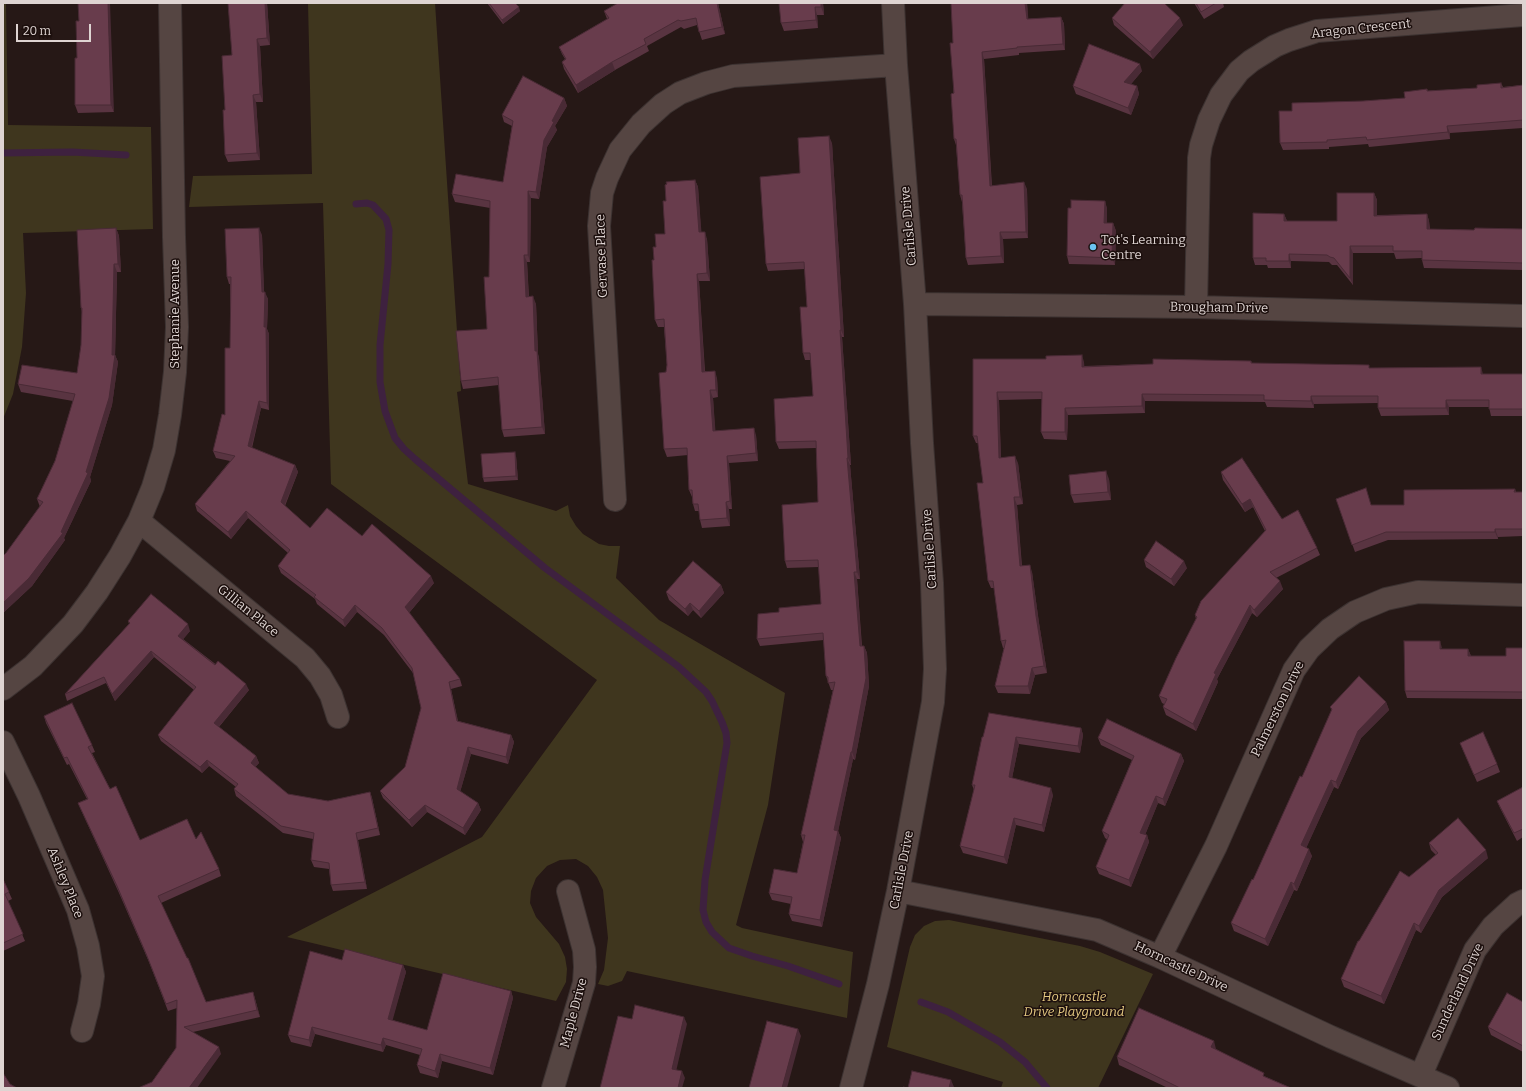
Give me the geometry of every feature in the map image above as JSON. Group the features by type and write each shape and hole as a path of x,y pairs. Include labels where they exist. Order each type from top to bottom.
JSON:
{"street":[{"name":"Stephanie Avenue","path":"3,689 33,666 73,624 101,586 120,556 139,521 153,487 164,450 175,372 177,327 170,3"},
{"name":"Carlisle Drive","path":"851,1088 878,984 898,891 933,702 935,669 932,583 922,443 915,304 896,65 893,3"},
{"name":"Aragon Crescent","path":"1196,307 1199,158 1201,145 1206,126 1221,95 1250,61 1282,43 1317,32 1523,15"},
{"name":"Gervase Place","path":"615,500 598,226 602,193 609,173 620,150 641,124 663,104 680,93 706,83 733,76 896,65"},
{"name":"Brougham Drive","path":"915,304 1196,307 1523,316"},
{"name":"Gillian Place","path":"139,521 305,658 320,676 331,695 338,717"},
{"name":"Palmerston Drive","path":"1160,957 1216,846 1294,670 1309,649 1330,629 1355,612 1386,599 1418,592 1523,595"},
{"name":"Ashley Place","path":"3,742 29,796 75,903 88,946 92,976 89,1004 82,1031"},
{"name":"Maple Drive","path":"553,1088 584,983 584,950 568,891"},
{"name":"Horncastle Drive","path":"898,891 1097,930 1160,957 1331,1037 1448,1088"},
{"name":"Sunderland Drive","path":"1421,1075 1475,950 1493,926 1517,904 1523,901"}],"green space":[{"path":"3,3 6,3 8,125 151,127 153,229 23,233 26,293 22,347 13,394 3,419"},
{"path":"308,3 435,3 461,391 457,392 468,484 556,511 568,505 570,516 583,534 599,544 620,546 616,578 659,620 785,693 768,805 736,925 742,928 853,952 847,1018 627,971 622,981 608,986 598,984 604,970 608,938 603,890 597,877 588,866 576,859 560,860 547,866 536,878 531,891 530,903 536,917 559,944 565,957 567,969 566,982 556,1001 287,937 482,837 597,680 331,484 323,203 189,207 193,176 312,174"},
{"name":"Horncastle Drive Playground","path":"949,920 1080,946 1100,952 1153,974 1098,1088 1001,1088 1003,1082 887,1047 910,947 915,935 924,926 935,921"}],"building":[{"path":"78,3 108,3 111,105 75,105 75,58 77,58 76,21 79,21"},
{"path":"228,3 265,3 267,38 257,39 260,94 253,95 257,153 225,155 223,110 225,110 222,56 232,55"},
{"path":"489,3 515,3 519,7 502,20"},
{"path":"618,3 717,3 722,27 699,32 696,18 681,21 678,20 644,39 646,44 612,62 576,85 562,62 566,59 559,47 609,18 604,11"},
{"path":"779,3 821,3 821,7 815,7 816,20 781,23"},
{"path":"951,3 1025,3 1027,19 1061,17 1063,44 1017,47 982,52 990,186 1024,182 1026,232 1000,232 1001,256 966,258 962,195 960,195 951,94 954,93 950,43 953,43"},
{"path":"1125,3 1164,3 1180,18 1150,52 1112,18"},
{"path":"1196,3 1216,3 1201,12"},
{"path":"1089,44 1140,64 1124,82 1137,86 1128,108 1073,86"},
{"path":"523,76 564,98 552,121 554,122 544,140 536,192 528,191 528,255 524,255 526,297 533,296 535,351 537,351 542,427 502,430 498,377 461,381 456,331 487,329 484,277 489,277 490,201 452,194 456,174 503,182 513,121 502,115"},
{"path":"1501,83 1501,88 1523,85 1523,120 1447,126 1448,132 1367,140 1366,137 1327,140 1327,142 1280,143 1279,111 1292,111 1292,103 1405,98 1404,92 1427,89 1427,91 1477,88 1477,85"},
{"path":"829,136 847,458 857,572 854,572 860,646 864,646 866,678 852,752 834,830 838,831 820,920 789,914 792,897 769,893 774,869 797,873 805,835 801,835 835,682 828,683 828,677 826,676 823,633 757,639 758,614 779,612 779,608 821,604 818,560 785,561 782,505 818,502 816,441 776,442 774,399 813,396 810,353 803,353 800,307 807,307 804,262 766,264 760,177 800,173 798,138"},
{"path":"695,180 699,232 705,232 707,273 697,274 702,372 715,371 716,390 710,390 713,431 754,428 756,453 727,456 730,501 726,502 727,518 700,520 698,504 693,504 692,490 689,490 687,448 664,449 659,373 666,372 667,365 664,319 655,320 652,260 654,260 653,247 656,247 655,234 665,234 663,201 666,201 666,182"},
{"path":"1337,193 1374,193 1374,216 1427,214 1427,229 1523,229 1523,263 1422,260 1422,251 1393,251 1393,246 1350,246 1350,278 1334,258 1327,255 1289,254 1289,261 1266,261 1266,258 1253,258 1253,213 1284,214 1284,221 1337,221"},
{"name":"Tot's Learning Centre","path":"1071,200 1105,201 1104,223 1113,223 1112,258 1067,256 1068,208 1071,208"},
{"path":"116,228 118,264 114,264 112,355 115,355 109,398 86,472 88,473 61,532 63,533 29,578 3,603 3,556 43,502 37,499 55,461 75,394 18,384 22,365 77,373 81,345 82,308 77,230"},
{"path":"259,228 262,292 265,292 264,327 266,327 267,403 259,401 248,446 295,465 281,502 310,528 327,508 362,536 372,524 431,576 405,607 460,679 449,682 457,721 511,735 506,757 468,747 457,789 478,803 463,828 425,805 409,820 380,791 405,767 421,708 412,668 382,628 355,605 343,620 314,597 316,595 278,566 290,550 246,511 228,532 195,504 235,456 213,451 222,414 225,415 225,348 230,348 231,277 227,277 225,229"},
{"path":"1082,355 1082,367 1153,364 1153,359 1251,361 1251,363 1369,365 1369,368 1481,367 1481,374 1523,374 1523,409 1489,409 1489,400 1446,400 1446,408 1378,408 1378,396 1311,396 1311,401 1264,400 1264,395 1142,394 1142,406 1065,408 1065,432 1041,432 1042,392 997,392 999,458 1015,456 1020,497 1014,497 1020,566 1030,565 1044,666 1032,668 1028,686 995,686 1006,640 1001,641 993,581 988,581 977,483 983,483 977,436 973,436 973,359 1046,359 1046,356"},
{"path":"515,452 516,476 483,478 481,454"},
{"path":"1242,458 1282,519 1298,510 1317,548 1270,572 1280,581 1254,610 1250,605 1214,673 1216,674 1193,724 1163,707 1167,699 1159,696 1197,617 1195,615 1201,601 1266,530 1250,499 1242,504 1221,472"},
{"path":"1106,471 1108,492 1071,495 1069,475"},
{"path":"1366,488 1371,505 1404,505 1404,490 1515,489 1514,492 1523,492 1523,529 1495,529 1495,532 1386,532 1352,545 1336,499"},
{"path":"1156,541 1184,561 1171,579 1144,560"},
{"path":"693,561 721,585 699,611 690,603 685,609 666,592"},
{"path":"151,594 188,624 178,636 215,665 218,661 246,684 214,723 256,756 251,763 288,794 328,801 370,792 378,828 356,833 365,882 331,885 329,863 311,860 314,833 281,826 234,789 238,784 207,760 200,767 158,735 196,687 151,651 112,694 104,677 65,694 130,623 128,621"},
{"path":"1404,641 1440,641 1440,649 1468,649 1468,656 1506,656 1506,648 1523,648 1523,692 1405,691"},
{"path":"1359,676 1386,702 1358,731 1336,782 1331,780 1301,845 1309,849 1294,884 1291,882 1265,939 1231,923 1252,879 1253,880 1300,776 1302,777 1332,709 1330,707"},
{"path":"72,703 92,745 88,747 110,789 116,786 140,840 187,819 196,839 201,832 219,869 158,896 188,958 206,1002 253,992 257,1010 184,1027 219,1047 189,1088 138,1088 152,1082 176,1048 177,1000 166,1004 117,886 78,803 88,799 67,757 64,758 44,716"},
{"path":"989,713 1081,728 1078,746 1016,737 1009,777 1051,788 1042,825 1014,818 1004,857 960,846 975,785 972,785 982,737"},
{"path":"1107,719 1181,754 1163,799 1156,796 1140,833 1147,835 1129,880 1096,867 1109,835 1102,831 1134,756 1098,738"},
{"path":"1483,732 1497,764 1474,775 1460,743"},
{"path":"1523,787 1523,829 1514,833 1497,801"},
{"path":"1458,818 1486,850 1439,890 1419,926 1414,923 1381,996 1341,979 1358,941 1400,871 1409,877 1438,853 1429,843"},
{"path":"3,879 9,892 5,894 23,934 3,943"},
{"path":"345,949 403,965 388,1019 427,1030 443,973 511,991 490,1068 440,1054 435,1071 417,1065 422,1049 383,1038 381,1045 312,1027 309,1040 288,1035 310,951 342,960"},
{"path":"1507,993 1523,1002 1523,1046 1488,1027"},
{"path":"635,1005 684,1017 672,1069 682,1071 678,1088 600,1088 618,1016 632,1019"},
{"path":"1139,1008 1214,1041 1211,1047 1264,1073 1263,1076 1291,1088 1180,1088 1117,1057"},
{"path":"767,1021 798,1029 782,1088 749,1088"},
{"path":"912,1071 951,1080 949,1088 908,1088"},
{"path":"3,1073 10,1084 17,1088 3,1088"}],"waterway":[{"path":"3,153 72,152 126,155"},
{"path":"356,204 367,203 373,205 386,219 389,230 388,264 380,345 380,382 385,411 395,438 415,459 545,568 679,667 706,692 722,722 726,733 727,743 705,880 703,910 706,922 712,932 729,948 788,966 839,984"},
{"path":"921,1002 948,1012 1000,1042 1025,1062 1047,1088"}],"place":[{"name":"Tot's Learning Centre","path":"1093,247"}]}
